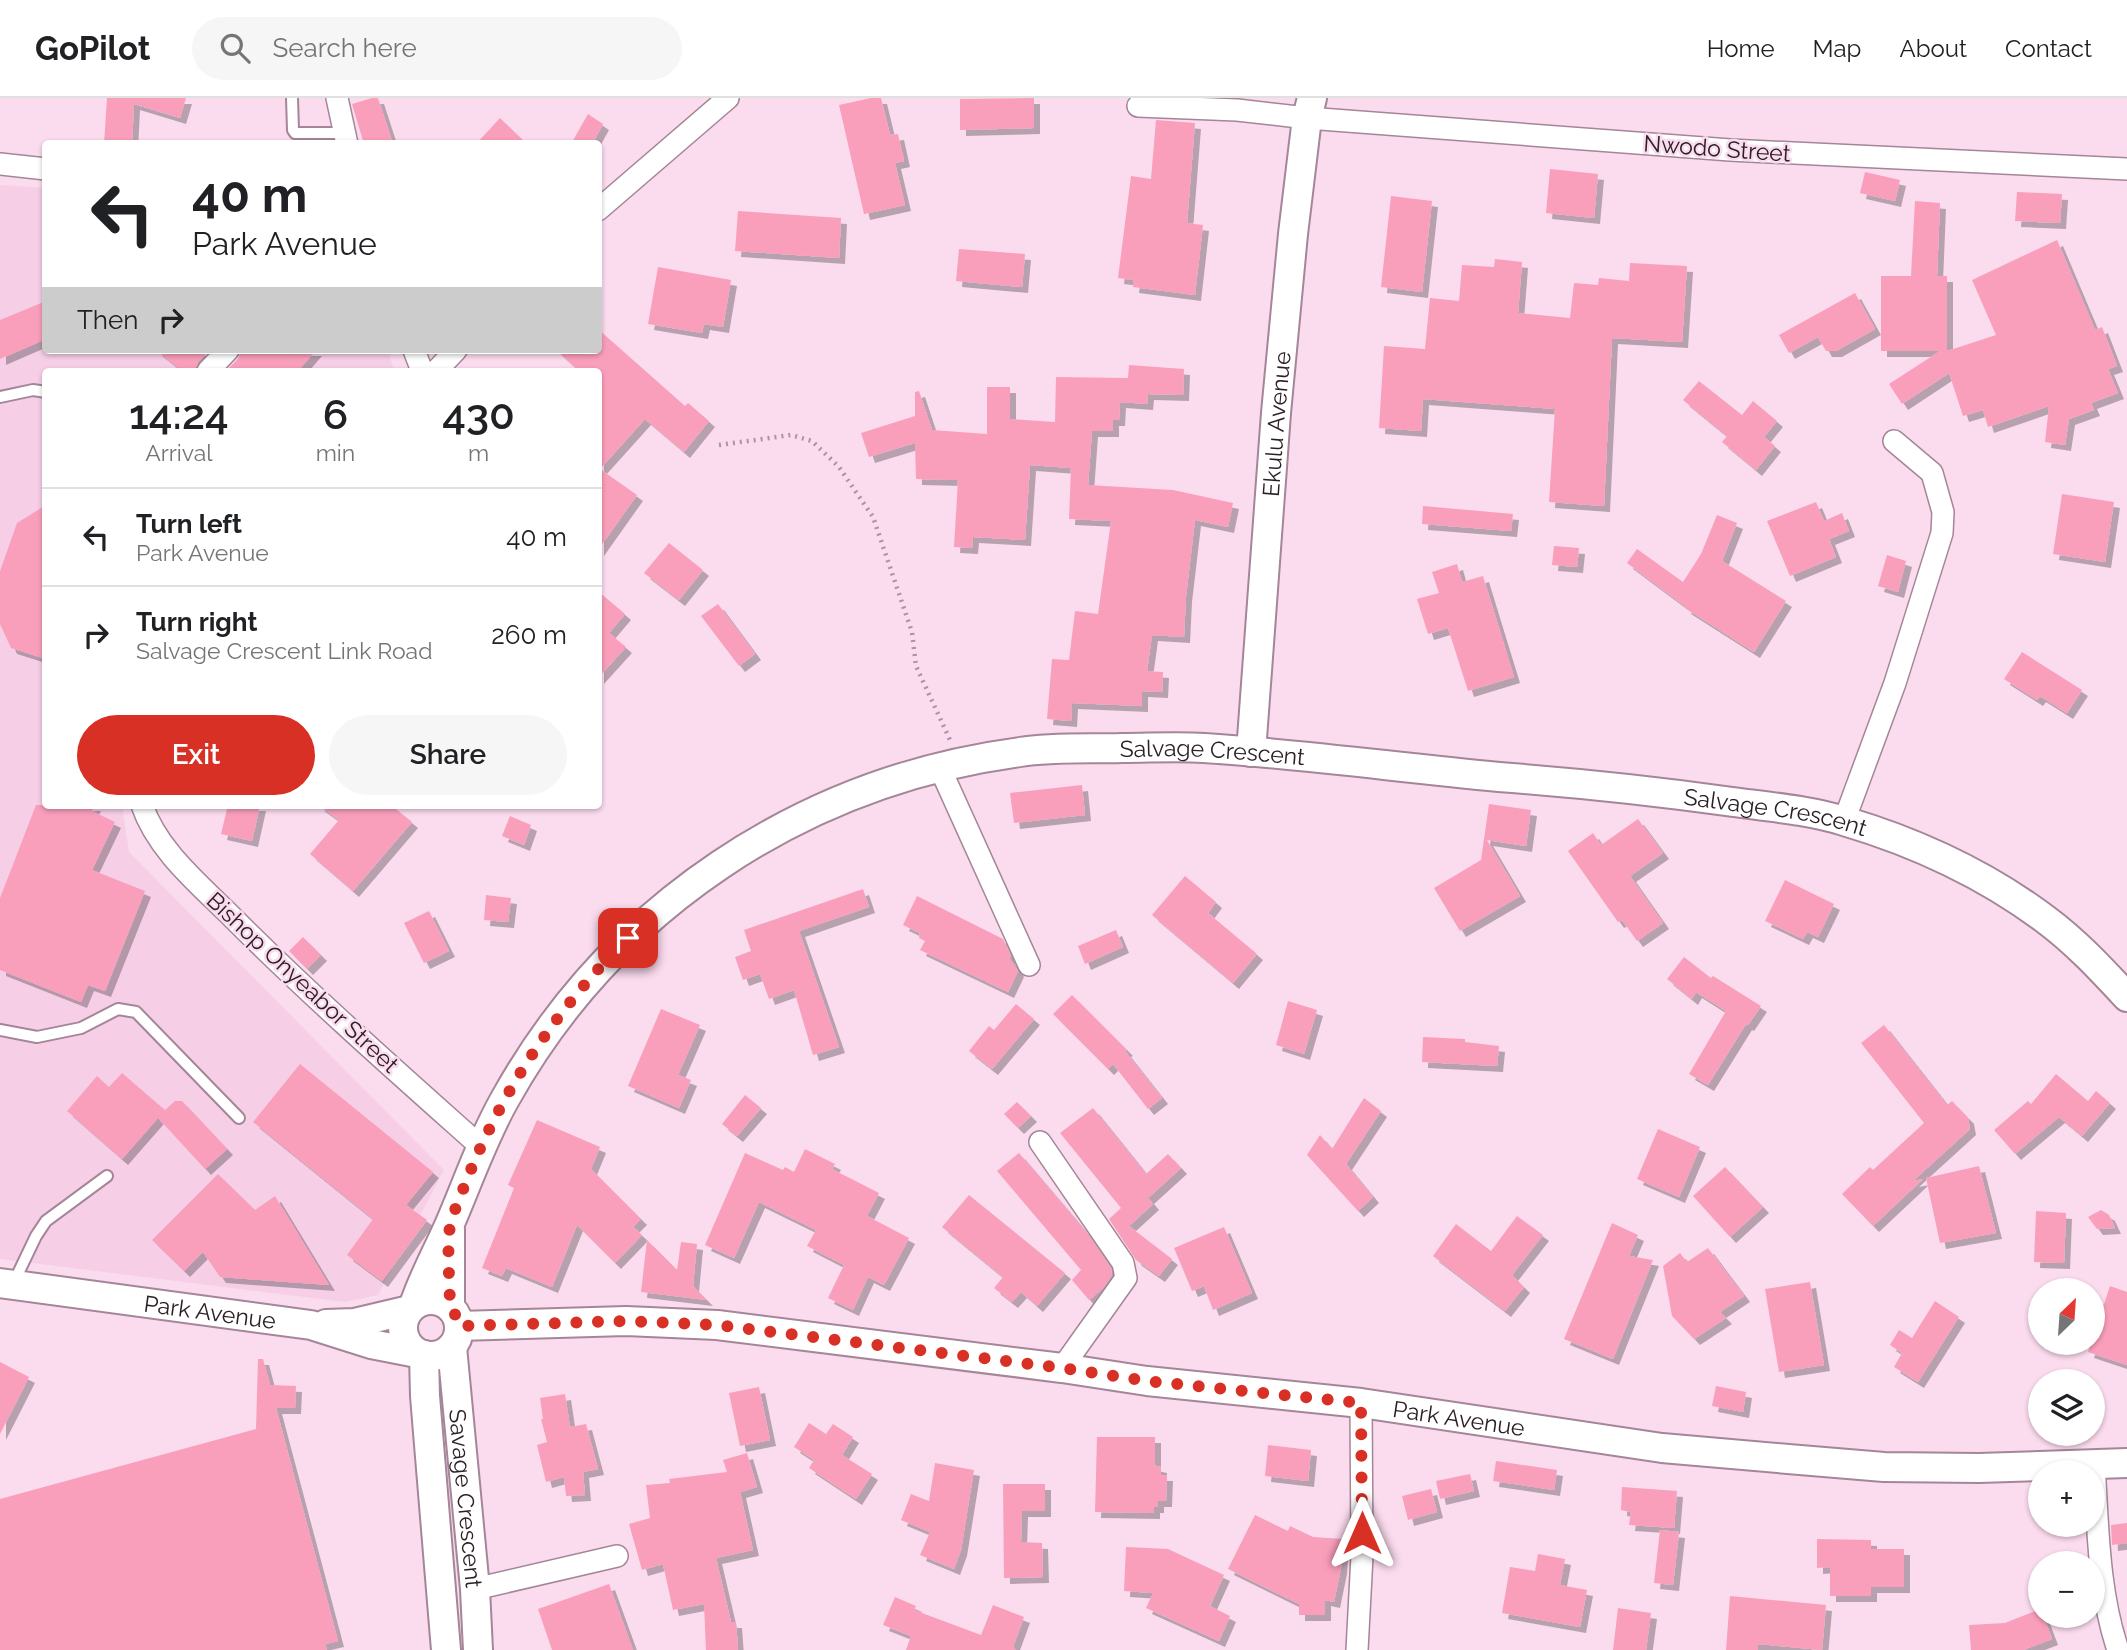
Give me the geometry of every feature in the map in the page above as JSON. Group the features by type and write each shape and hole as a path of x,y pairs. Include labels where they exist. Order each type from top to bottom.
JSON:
{"main road":[{"name":"Ekulu Avenue","path":"1251,752 1276,413 1309,108"},
{"name":"Salvage Crescent","path":"450,1224 480,1146 507,1094 563,1010 595,970 666,904 715,866 809,813 879,784 950,764 1023,751 1199,748 1251,752 1625,787 1810,812 1915,846 1984,879 2045,919 2090,957 2127,997"},
{"path":"311,1325 354,1323 412,1307 426,1300 435,1300 454,1327 439,1355 420,1354 409,1347 403,1333 403,1323 412,1307 429,1264 450,1224"},
{"name":"Savage Crescent","path":"450,1224 463,1474 478,1650"},
{"name":"Park Avenue","path":"6,1284 311,1325 372,1344 420,1354"},
{"name":"Park Avenue","path":"454,1327 626,1321 717,1325 1159,1382 1361,1403 1662,1448 1884,1467 2028,1467"},
{"name":"Savage Crescent","path":"420,1354 446,1650"},
{"name":"Park Avenue","path":"2105,1464 2127,1463"},
{"path":"431,1475 463,1474"}],"street":[{"path":"337,98 345,138"},
{"path":"602,207 728,98"},
{"name":"Nwodo Street","path":"1138,106 1237,110 1309,108 1730,150 2127,169"},
{"path":"0,164 42,169"},
{"path":"211,368 224,354"},
{"path":"439,368 452,354"},
{"path":"1844,821 1895,683 1942,533 1943,512 1932,473 1894,441"},
{"path":"950,764 1030,965"},
{"name":"Bishop Onyeabor Street","path":"143,809 148,822 190,875 272,957 379,1057 480,1146"},
{"path":"1040,1142 1123,1263 1126,1278 1062,1368"},
{"path":"1357,1650 1362,1556 1361,1403"},
{"path":"2100,1537 2104,1592 2118,1650"},
{"path":"474,1589 617,1556"}],"lane":[{"path":"292,98 295,133 345,138"},
{"path":"0,397 33,390 42,391"},
{"path":"0,1030 37,1037 81,1028 118,1009 136,1012 239,1118"},
{"path":"6,1284 46,1221 107,1176"}],"path":[{"path":"719,446 791,435 813,441 839,467 873,517 912,632 916,666 950,764"}],"shaded area":[{"path":"0,185 42,188 42,354 389,354 393,368 42,368 42,809 123,809 129,852 444,1170 378,1295 345,1302 0,1259"}],"building":[{"path":"107,98 186,98 180,118 134,104 132,140 104,140"},
{"path":"378,98 392,140 363,140 352,104"},
{"path":"881,98 890,135 898,134 904,161 895,163 905,205 864,214 839,105"},
{"path":"1034,98 1034,128 960,130 960,99"},
{"path":"588,114 603,124 594,140 573,140"},
{"path":"500,118 523,140 480,140"},
{"path":"1156,120 1195,123 1187,223 1203,225 1195,295 1133,287 1134,280 1118,278 1131,176 1151,179"},
{"path":"1550,169 1598,174 1594,218 1546,213"},
{"path":"1865,172 1900,180 1895,201 1860,193"},
{"path":"2017,192 2062,194 2060,223 2015,221"},
{"path":"1391,196 1432,201 1422,292 1381,287"},
{"path":"1915,201 1940,203 1937,276 1947,276 1947,351 1996,335 1972,280 2057,240 2095,330 2102,327 2117,366 2108,369 2118,393 2091,403 2094,410 2069,419 2065,445 2045,442 2049,406 1988,427 1983,410 1963,416 1949,373 1902,404 1889,384 1940,351 1881,351 1881,276 1911,276"},
{"path":"738,211 841,218 839,258 735,251"},
{"path":"959,249 1025,254 1022,287 956,281"},
{"path":"1495,259 1522,262 1518,313 1570,318 1574,283 1598,285 1599,278 1629,281 1630,263 1687,266 1682,342 1612,338 1604,506 1549,502 1555,409 1423,399 1421,431 1379,428 1384,346 1425,349 1430,298 1459,301 1462,265 1494,267"},
{"path":"658,267 731,280 723,327 704,324 702,333 648,324"},
{"path":"1855,293 1875,329 1836,351 1826,351 1818,337 1789,353 1779,335"},
{"path":"42,303 42,341 0,359 0,320"},
{"path":"602,333 685,406 688,403 709,421 684,452 645,419 602,467 602,368 576,368 560,354 602,354"},
{"path":"161,354 206,354 196,368 178,368"},
{"path":"240,354 313,354 301,368 229,368"},
{"path":"1129,365 1184,369 1183,395 1148,394 1147,404 1120,402 1119,420 1113,420 1113,431 1092,431 1088,485 1173,490 1233,503 1228,527 1195,520 1184,637 1152,635 1147,671 1163,672 1162,692 1142,691 1142,706 1072,703 1071,721 1047,719 1052,659 1069,660 1075,611 1098,614 1111,521 1069,519 1071,468 1030,465 1025,540 973,537 972,548 954,547 958,480 916,479 915,443 869,457 861,433 915,416 915,392 919,391 932,430 987,434 987,387 1010,387 1010,419 1055,422 1056,377 1128,378"},
{"path":"1699,381 1742,415 1753,401 1777,421 1764,437 1775,446 1756,470 1722,442 1727,436 1683,400"},
{"path":"602,470 637,495 602,544"},
{"path":"2062,494 2114,502 2105,562 2053,554"},
{"path":"1816,502 1824,521 1842,513 1849,531 1829,539 1836,557 1790,576 1767,521"},
{"path":"1423,506 1513,514 1511,531 1422,524"},
{"path":"42,507 42,658 11,648 0,624 0,571 17,523"},
{"path":"1717,515 1737,523 1722,561 1786,601 1754,652 1685,608 1627,563 1637,549 1683,582 1701,554"},
{"path":"669,543 703,570 679,600 644,573"},
{"path":"1554,546 1579,548 1577,567 1552,565"},
{"path":"1887,555 1906,561 1898,592 1878,586"},
{"path":"1457,564 1462,582 1483,576 1514,677 1468,691 1448,628 1428,634 1417,599 1439,593 1432,572"},
{"path":"602,594 625,614 609,633 626,647 602,674"},
{"path":"718,604 755,654 739,666 701,616"},
{"path":"2022,652 2082,690 2067,713 2040,696 2037,700 2004,679"},
{"path":"1082,785 1085,815 1014,823 1010,793"},
{"path":"1489,804 1531,810 1526,846 1487,840 1520,896 1460,931 1434,888 1481,860"},
{"path":"36,805 42,805 42,809 93,809 92,811 115,822 92,870 145,891 105,991 88,985 81,1002 0,970 0,898"},
{"path":"227,809 259,809 252,841 221,834"},
{"path":"324,809 396,809 412,822 353,891 310,854 339,820"},
{"path":"510,816 531,825 524,845 502,836"},
{"path":"1638,819 1663,853 1630,876 1663,923 1637,941 1622,920 1618,922 1568,851 1593,833 1601,845"},
{"path":"1185,876 1216,902 1208,913 1257,954 1233,983 1152,915"},
{"path":"1785,880 1834,904 1818,937 1807,932 1803,939 1765,921"},
{"path":"863,889 869,907 799,931 839,1047 813,1055 794,990 769,999 760,974 743,980 735,957 751,951 744,930"},
{"path":"486,895 511,898 508,922 484,920"},
{"path":"917,896 1003,939 1011,956 1009,958 1018,971 1008,992 920,950 925,941 919,938 920,933 903,925"},
{"path":"429,911 449,951 424,963 404,923"},
{"path":"1116,930 1123,947 1085,964 1078,946"},
{"path":"303,937 321,955 307,969 289,951"},
{"path":"1684,957 1711,978 1713,976 1761,1006 1748,1025 1746,1024 1708,1085 1689,1074 1726,1011 1696,992 1692,999 1667,979"},
{"path":"1072,995 1127,1050 1125,1051 1162,1098 1148,1109 1113,1064 1108,1069 1053,1014"},
{"path":"1288,1001 1317,1010 1304,1054 1276,1045"},
{"path":"1016,1004 1034,1019 992,1069 969,1051 989,1026 994,1030"},
{"path":"661,1009 700,1025 678,1075 691,1080 679,1108 628,1086"},
{"path":"1884,1025 1947,1105 1952,1101 1968,1118 1970,1129 1913,1181 1923,1179 1873,1226 1842,1194 1870,1167 1873,1170 1924,1123 1861,1043"},
{"path":"1423,1037 1465,1039 1465,1042 1499,1046 1497,1066 1422,1062"},
{"path":"300,1064 433,1172 406,1205 427,1220 382,1281 347,1255 373,1219 253,1122"},
{"path":"122,1073 165,1110 175,1101 182,1101 227,1149 205,1169 158,1118 122,1159 67,1111 97,1076 109,1087"},
{"path":"2056,1074 2088,1101 2096,1091 2110,1103 2082,1136 2059,1117 2015,1154 1994,1130 2028,1101 2031,1104"},
{"path":"745,1095 761,1108 737,1136 722,1124"},
{"path":"1364,1098 1381,1111 1346,1164 1373,1197 1358,1211 1307,1155 1320,1135 1332,1149"},
{"path":"1017,1102 1031,1116 1018,1128 1004,1114"},
{"path":"1093,1108 1146,1174 1168,1154 1181,1168 1148,1198 1153,1204 1129,1226 1172,1259 1159,1276 1136,1260 1109,1219 1121,1208 1060,1133"},
{"path":"537,1120 600,1147 591,1169 641,1219 633,1227 642,1235 615,1263 577,1225 552,1287 506,1268 502,1276 482,1268 514,1188 508,1185"},
{"path":"1658,1129 1700,1147 1679,1197 1637,1179"},
{"path":"805,1149 835,1164 832,1169 879,1193 867,1216 909,1238 884,1285 868,1277 853,1310 828,1298 844,1265 807,1246 816,1230 759,1202 734,1258 705,1245 745,1153 783,1170 785,1167 794,1172"},
{"path":"1019,1153 1087,1233 1111,1268 1112,1275 1103,1288 1089,1300 1072,1280 1081,1270 997,1171"},
{"path":"1979,1166 1996,1233 1940,1243 1926,1178"},
{"path":"1725,1167 1763,1207 1730,1237 1693,1196"},
{"path":"218,1174 255,1210 275,1196 329,1285 220,1277 203,1252 184,1271 152,1240"},
{"path":"969,1195 1065,1273 1037,1306 1021,1292 1012,1302 994,1288 1003,1277 942,1227"},
{"path":"2101,1210 2109,1215 2115,1228 2097,1229 2088,1217"},
{"path":"2036,1211 2066,1213 2064,1263 2034,1262"},
{"path":"1517,1216 1543,1235 1512,1275 1524,1287 1505,1311 1433,1256 1456,1224 1491,1251"},
{"path":"1612,1223 1638,1235 1629,1256 1653,1260 1613,1359 1564,1339"},
{"path":"1224,1227 1252,1293 1213,1310 1204,1286 1192,1291 1174,1248"},
{"path":"647,1240 677,1270 681,1242 697,1244 693,1286 707,1300 641,1292"},
{"path":"1708,1248 1744,1296 1720,1312 1726,1318 1694,1339 1672,1316 1663,1266 1680,1253 1687,1262"},
{"path":"1810,1282 1824,1365 1779,1372 1765,1289"},
{"path":"2110,1286 2127,1292 2127,1365 2097,1355 2105,1355 2105,1301"},
{"path":"1935,1301 1959,1317 1918,1382 1894,1367 1902,1353 1890,1345 1899,1330 1912,1338"},
{"path":"258,1359 263,1359 270,1385 296,1386 295,1408 276,1408 338,1641 325,1644 327,1650 0,1650 0,1499 256,1429"},
{"path":"0,1362 29,1377 0,1434"},
{"path":"1716,1386 1746,1392 1743,1412 1712,1406"},
{"path":"759,1387 770,1440 740,1446 729,1393"},
{"path":"565,1394 570,1427 586,1424 598,1469 583,1472 585,1495 566,1496 564,1477 546,1482 537,1445 547,1442 541,1419 540,1398"},
{"path":"809,1423 826,1434 833,1424 853,1437 842,1455 872,1474 856,1499 809,1468 814,1460 794,1447"},
{"path":"1097,1437 1155,1437 1155,1465 1152,1465 1161,1467 1161,1475 1167,1475 1166,1501 1158,1501 1154,1513 1095,1512"},
{"path":"1268,1445 1311,1450 1308,1481 1265,1476"},
{"path":"747,1453 757,1487 740,1492 753,1550 716,1558 731,1622 736,1622 738,1650 706,1650 704,1604 673,1610 663,1564 642,1570 629,1524 650,1518 646,1485 670,1483 669,1479 727,1472 723,1460"},
{"path":"1496,1461 1557,1470 1554,1490 1493,1481"},
{"path":"935,1463 974,1470 961,1550 954,1569 920,1555 930,1532 901,1520 911,1494 929,1501"},
{"path":"1470,1474 1474,1491 1440,1499 1436,1481"},
{"path":"1003,1484 1045,1484 1045,1511 1022,1511 1021,1542 1042,1543 1043,1577 1004,1578"},
{"path":"1622,1487 1677,1491 1674,1528 1629,1525 1631,1512 1621,1510"},
{"path":"1431,1489 1437,1512 1408,1520 1402,1496"},
{"path":"1255,1515 1288,1531 1290,1526 1313,1537 1343,1539 1341,1568 1334,1602 1325,1600 1325,1615 1299,1615 1299,1604 1228,1569"},
{"path":"2127,1523 2127,1543 2112,1545 2111,1525"},
{"path":"1660,1530 1679,1532 1673,1585 1654,1583"},
{"path":"1817,1539 1871,1540 1871,1549 1904,1549 1904,1587 1871,1587 1871,1596 1830,1596 1830,1567 1817,1568"},
{"path":"1126,1547 1168,1549 1224,1575 1210,1606 1230,1616 1219,1641 1146,1608 1153,1593 1124,1591"},
{"path":"1538,1554 1565,1559 1560,1585 1587,1590 1580,1627 1502,1613 1510,1567 1535,1571"},
{"path":"609,1584 633,1650 552,1650 538,1609"},
{"path":"1730,1596 1826,1605 1822,1650 1758,1644 1758,1650 1726,1650"},
{"path":"895,1597 916,1606 914,1610 981,1635 993,1605 1024,1617 1013,1647 1016,1650 906,1650 911,1636 883,1625"},
{"path":"1618,1608 1651,1613 1646,1650 1613,1650"},
{"path":"2028,1614 2028,1628 2048,1628 2052,1639 2023,1650 1971,1650 1969,1625 2005,1623"}],"route":[{"path":"628,938 595,970 563,1010 507,1094 480,1146 450,1224 450,1307 459,1326 626,1321 717,1325 864,1342 1147,1381 1361,1403 1362,1533"}]}
